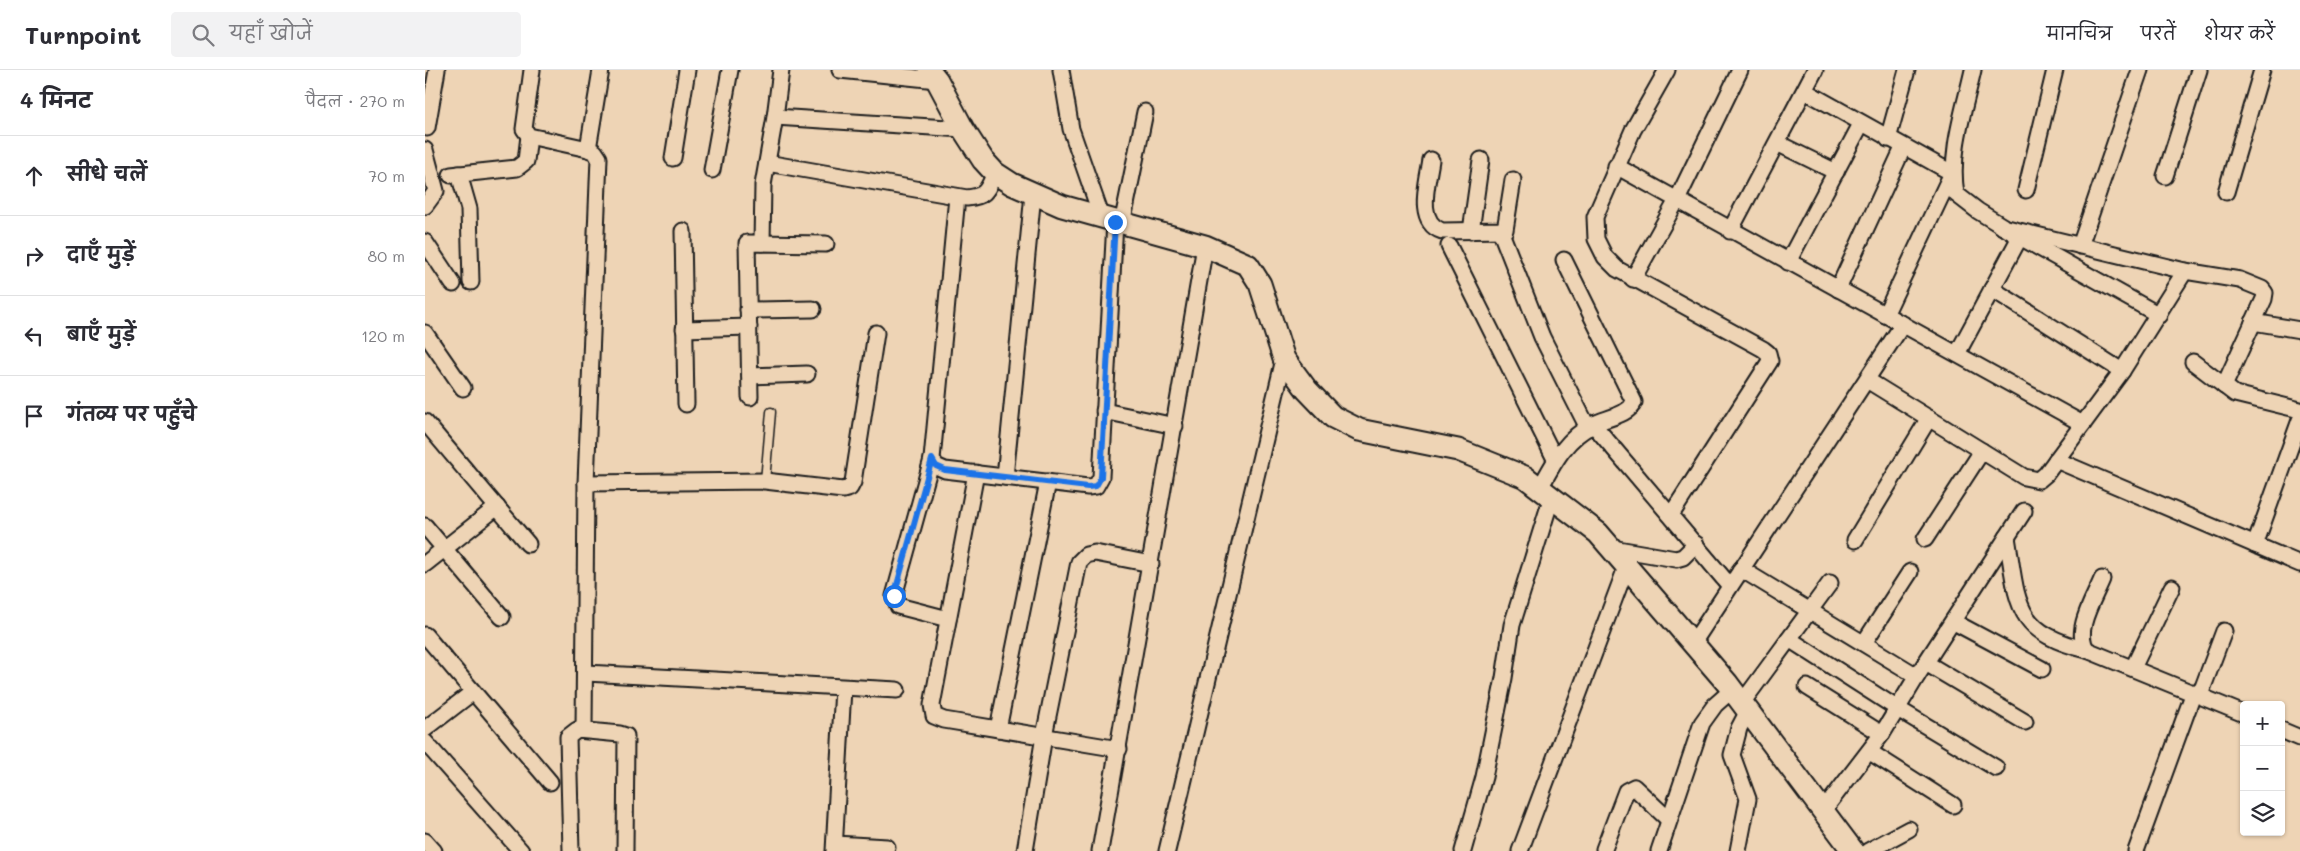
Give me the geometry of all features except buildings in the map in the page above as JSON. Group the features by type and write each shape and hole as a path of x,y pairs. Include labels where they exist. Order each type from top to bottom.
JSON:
{"main road":[{"path":"933,75 963,129 983,160 995,173 1033,194 1062,206 1205,246 1241,260 1253,272 1260,284 1284,359 1307,390 1333,417 1359,430 1458,450 1525,478 1598,532 1741,701 1853,851"}],"street":[{"path":"427,128 437,70"},
{"path":"471,282 469,209 455,175 517,168 527,161 529,136 524,129 532,70"},
{"path":"588,149 601,70"},
{"path":"673,158 687,70"},
{"path":"712,170 730,70"},
{"path":"762,243 763,185 781,70"},
{"path":"840,70 933,75"},
{"path":"1061,70 1071,129 1113,221"},
{"path":"1667,70 1633,130 1616,166 1595,217 1596,239 1605,257 1633,279 1763,349 1768,353 1770,361 1671,515"},
{"path":"1633,279 1677,200 1740,70"},
{"path":"1729,230 1815,70"},
{"path":"1888,139 1907,70"},
{"path":"1973,70 1954,150 1952,173 1956,194 2003,227 2159,315"},
{"path":"2026,190 2055,70"},
{"path":"2080,246 2139,70"},
{"path":"2165,176 2199,70"},
{"path":"2226,192 2262,70"},
{"path":"1805,91 1903,148 1952,173"},
{"path":"932,459 936,466 945,470 1096,486 1101,477 1113,221 1145,112"},
{"path":"775,117 963,129"},
{"path":"1788,262 1861,124"},
{"path":"529,136 588,149 595,152 599,158 586,483 584,730"},
{"path":"1777,143 1835,172"},
{"path":"1838,289 1890,181 1903,148"},
{"path":"425,150 436,191 425,206"},
{"path":"1431,160 1425,211 1428,221 1434,228 1442,231 1505,230 1513,180"},
{"path":"1471,231 1481,160"},
{"path":"767,163 967,198 980,197 987,191 995,173"},
{"path":"1616,166 2083,424"},
{"path":"1885,315 1952,173"},
{"path":"1005,477 1033,194"},
{"path":"948,619 898,606 894,596 932,459 957,197"},
{"path":"2003,227 2185,271 2233,278 2261,289 2265,293 2264,299 2224,386"},
{"path":"1500,230 1542,338 1590,426 1671,515 1731,586"},
{"path":"683,231 685,404"},
{"path":"1957,354 2020,237"},
{"path":"425,242 453,284"},
{"path":"750,397 747,242 826,244"},
{"path":"1100,851 1205,246"},
{"path":"1449,246 1555,459"},
{"path":"1463,851 1485,777 1512,625 1555,459 1568,442 1590,426 1632,407 1633,396 1564,260"},
{"path":"1867,380 2033,481 2039,480 2056,460 2122,370 2159,315 2185,271"},
{"path":"1992,289 2122,370"},
{"path":"748,310 813,308"},
{"path":"2253,322 2300,330"},
{"path":"1693,643 1903,324"},
{"path":"684,329 749,327"},
{"path":"425,333 463,388"},
{"path":"586,483 765,481 837,489 850,488 854,477 875,333"},
{"path":"1167,851 1284,359"},
{"path":"2193,362 2235,394 2300,410"},
{"path":"750,376 807,374"},
{"path":"1105,411 1175,426"},
{"path":"1855,540 1929,418"},
{"path":"2255,545 2300,420"},
{"path":"425,422 528,544"},
{"path":"1925,540 1982,451"},
{"path":"2056,460 2300,564"},
{"path":"976,473 932,705 934,716 998,729 1119,749"},
{"path":"998,729 1048,482"},
{"path":"425,564 497,507"},
{"path":"1823,811 1870,752 2024,512"},
{"path":"425,526 502,617"},
{"path":"2007,537 2017,602 2025,618 2060,644 2087,650 2197,693 2240,712"},
{"path":"1612,548 1676,559 1683,557 1696,544"},
{"path":"1025,851 1044,736 1079,562 1086,555 1095,553 1151,564"},
{"path":"1520,851 1627,565"},
{"path":"1741,569 1864,643 2025,722"},
{"path":"1864,643 1910,572"},
{"path":"2087,650 2081,643 2081,631 2102,579"},
{"path":"1739,851 1748,799 1732,754 1739,728 1741,701 1830,583"},
{"path":"2133,668 2172,587"},
{"path":"1954,622 2042,669"},
{"path":"2136,851 2197,693 2224,631"},
{"path":"425,635 550,782"},
{"path":"1789,639 1898,709 1996,768"},
{"path":"585,673 897,690"},
{"path":"1807,687 1882,734"},
{"path":"843,688 835,848 887,847"},
{"path":"425,729 473,692"},
{"path":"1659,851 1702,724 1715,704 1741,701"},
{"path":"571,851 568,737 572,732 584,730 626,736 625,851"},
{"path":"2285,732 2300,738"},
{"path":"425,742 521,851"},
{"path":"1870,752 1953,805"},
{"path":"1604,849 1626,791 1629,788 1634,787 1669,820"},
{"path":"1868,851 1909,829"},
{"path":"425,841 434,851"}],"lane":[{"path":"765,481 771,412"}],"route":[{"path":"894,596 932,459 936,466 945,470 1088,487 1096,486 1101,477 1115,222"}]}
